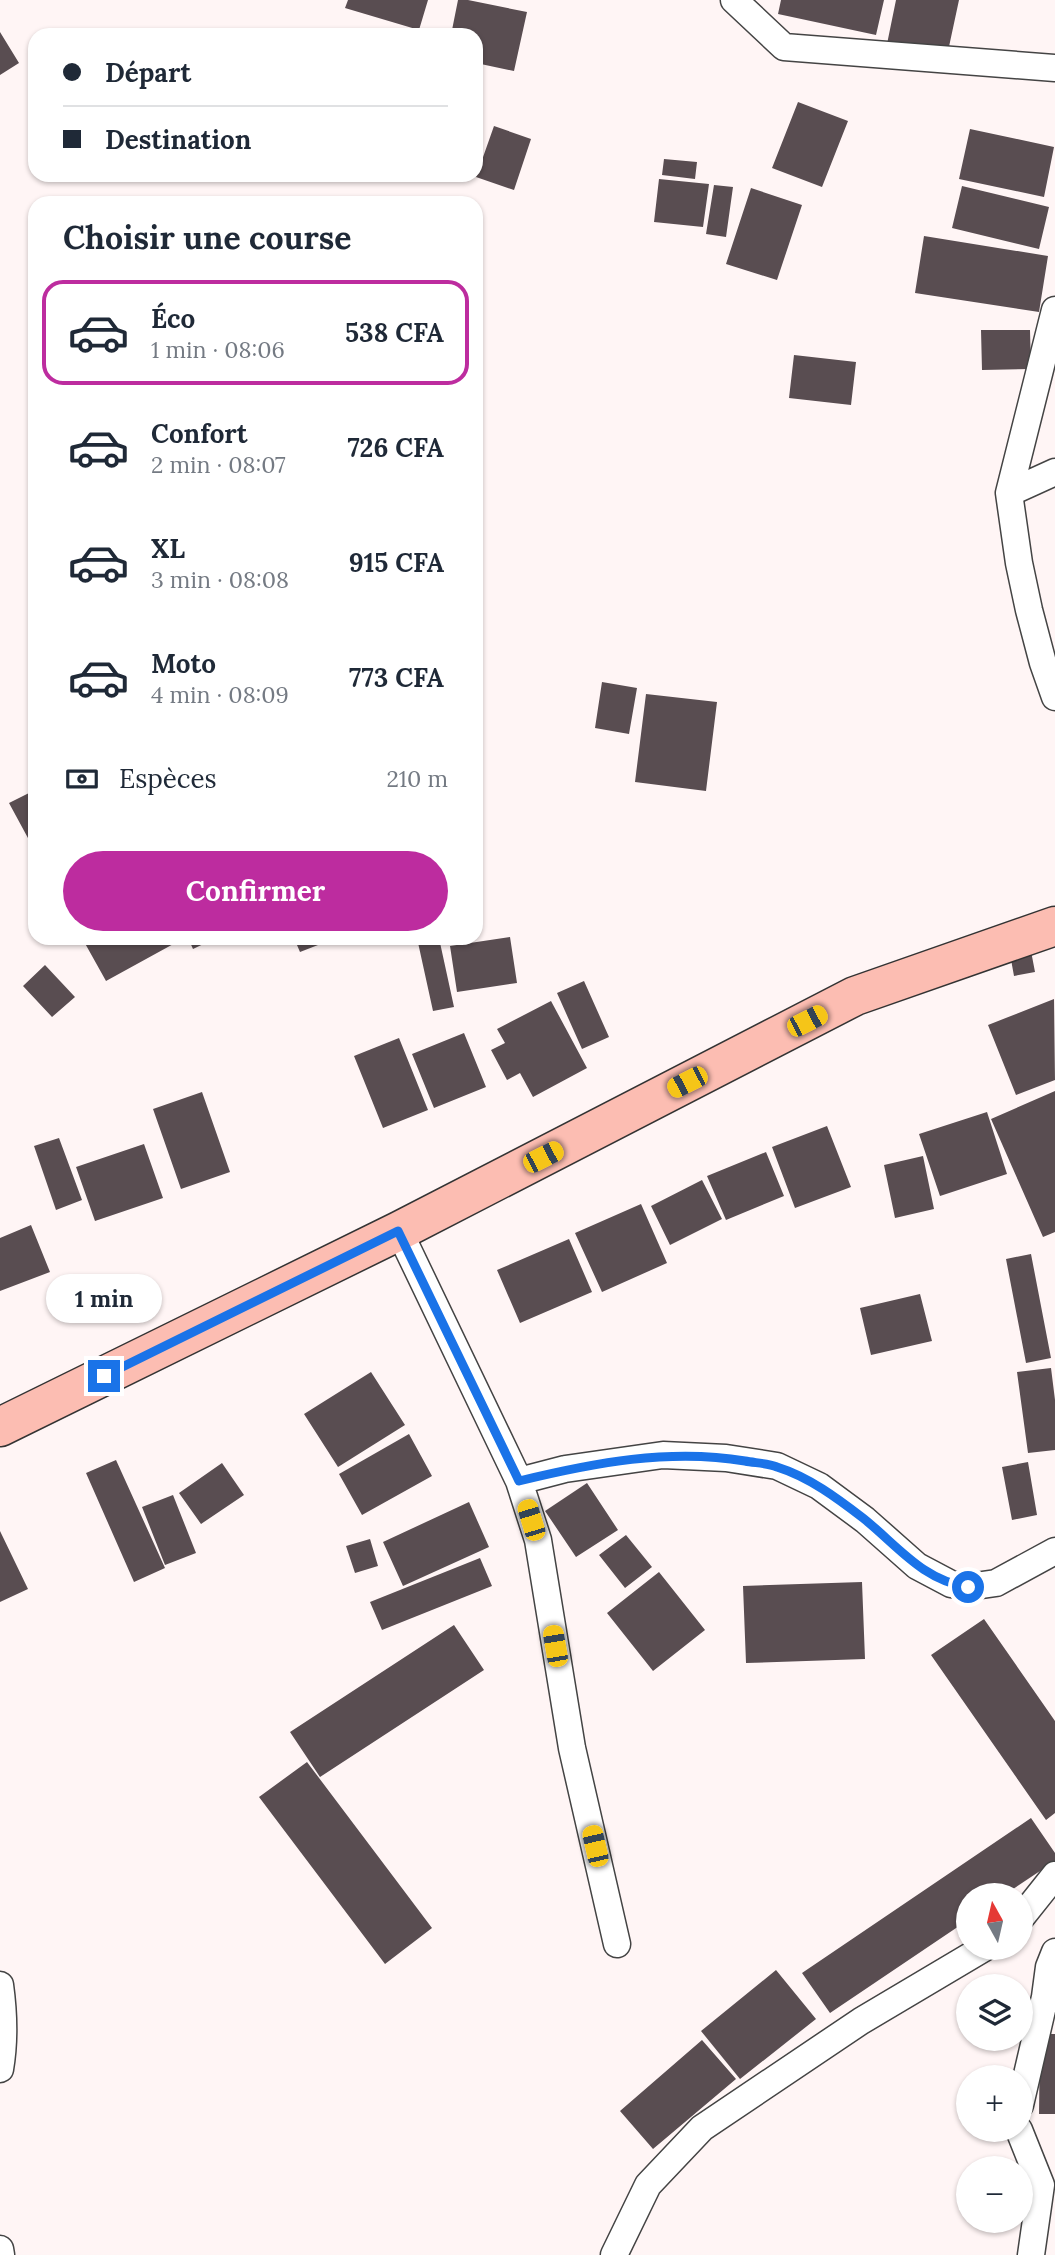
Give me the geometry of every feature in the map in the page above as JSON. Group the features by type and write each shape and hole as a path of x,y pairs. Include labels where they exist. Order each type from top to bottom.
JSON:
{"main road":[{"path":"2,1420 398,1231 855,996 1055,926"}],"street":[{"path":"734,0 785,47 1055,68"},
{"path":"1055,310 1009,493 1029,610 1055,697"},
{"path":"1009,493 1055,472"},
{"path":"398,1231 519,1481 538,1540 572,1748 617,1944"},
{"path":"519,1481 565,1469 663,1455 726,1458 777,1466 819,1486 865,1520 916,1566 951,1584 968,1587 996,1583 1055,1551"},
{"path":"1033,1903 1055,1875"},
{"path":"1029,2065 1049,1967 1055,1952"},
{"path":"614,2255 648,2185 702,2128 861,2021 964,1960"},
{"path":"0,1985 4,2046 0,2069"},
{"path":"1024,2142 1041,2185 1031,2255"},
{"path":"0,2249 1,2255"}],"building":[{"path":"348,0 428,0 420,28 345,8"},
{"path":"458,0 527,12 514,71 483,64 483,28 452,28"},
{"path":"781,0 884,0 876,35 778,14"},
{"path":"896,0 959,0 947,56 887,44"},
{"path":"0,32 19,63 0,75"},
{"path":"798,102 848,121 822,187 772,168"},
{"path":"494,126 531,139 514,190 483,179 483,157"},
{"path":"970,129 1054,147 1044,197 959,179"},
{"path":"664,159 697,162 695,179 662,175"},
{"path":"659,179 709,184 703,227 654,222"},
{"path":"714,185 733,187 726,237 706,234"},
{"path":"962,186 1049,207 1039,249 952,228"},
{"path":"751,188 802,205 777,280 726,264"},
{"path":"924,236 1048,256 1039,312 915,293"},
{"path":"981,330 1030,330 1031,369 982,370"},
{"path":"794,355 856,362 851,405 789,398"},
{"path":"602,682 637,688 629,734 595,728"},
{"path":"646,694 717,702 706,791 635,782"},
{"path":"28,794 28,838 9,803"},
{"path":"510,937 517,983 457,992 450,946 483,945 483,941"},
{"path":"86,945 172,945 106,981"},
{"path":"297,945 318,945 300,952"},
{"path":"419,945 441,945 454,1007 433,1011"},
{"path":"1031,951 1035,972 1014,976 1010,954"},
{"path":"45,965 75,997 52,1017 23,986"},
{"path":"584,981 609,1037 582,1049 557,993"},
{"path":"1054,999 1055,1080 1016,1095 988,1025"},
{"path":"551,1001 587,1068 533,1097 520,1073 507,1080 491,1050 505,1043 497,1029"},
{"path":"464,1033 486,1087 434,1108 412,1054"},
{"path":"399,1038 428,1110 383,1128 354,1056"},
{"path":"1055,1091 1055,1232 1043,1237 991,1119"},
{"path":"202,1092 230,1172 181,1189 153,1109"},
{"path":"987,1112 1007,1174 940,1196 919,1134"},
{"path":"827,1126 851,1187 795,1208 772,1147"},
{"path":"59,1138 82,1200 56,1210 34,1146"},
{"path":"144,1144 163,1198 95,1221 76,1167"},
{"path":"766,1152 784,1196 726,1220 707,1176"},
{"path":"923,1156 934,1209 895,1218 884,1165"},
{"path":"702,1180 722,1219 670,1245 651,1206"},
{"path":"641,1204 667,1263 602,1292 575,1233"},
{"path":"31,1225 50,1272 0,1291 0,1238"},
{"path":"569,1239 592,1292 520,1323 497,1270"},
{"path":"1031,1254 1051,1358 1026,1363 1006,1259"},
{"path":"920,1294 932,1341 871,1355 860,1308"},
{"path":"1051,1368 1055,1400 1055,1450 1028,1453 1017,1372"},
{"path":"371,1372 405,1425 338,1467 304,1414"},
{"path":"409,1434 432,1476 362,1515 339,1474"},
{"path":"116,1460 165,1568 134,1582 86,1473"},
{"path":"1028,1462 1037,1515 1012,1520 1002,1467"},
{"path":"222,1463 244,1495 201,1524 179,1493"},
{"path":"587,1483 618,1530 576,1557 545,1511"},
{"path":"173,1495 196,1553 165,1565 142,1507"},
{"path":"469,1502 489,1547 403,1586 383,1542"},
{"path":"0,1531 28,1589 0,1602"},
{"path":"626,1535 652,1567 625,1588 599,1555"},
{"path":"370,1539 378,1566 355,1573 346,1546"},
{"path":"480,1558 492,1586 382,1630 370,1602"},
{"path":"659,1572 705,1630 653,1671 607,1613"},
{"path":"862,1582 865,1659 746,1663 743,1586"},
{"path":"984,1619 1055,1721 1055,1813 1046,1820 931,1655"},
{"path":"454,1625 484,1670 320,1777 290,1732"},
{"path":"307,1762 432,1928 385,1964 259,1797"},
{"path":"1031,1818 1055,1853 1055,1861 1022,1883 956,1883 956,1928 830,2013 802,1973"},
{"path":"776,1970 816,2019 740,2079 701,2031"},
{"path":"1040,2034 1055,2034 1055,2114 1039,2114"},
{"path":"702,2040 736,2079 653,2149 620,2111"}],"route":[{"path":"104,1376 398,1231 519,1481 565,1469 663,1455 726,1458 777,1466 819,1486 865,1520 916,1566 938,1579 968,1587"}]}
